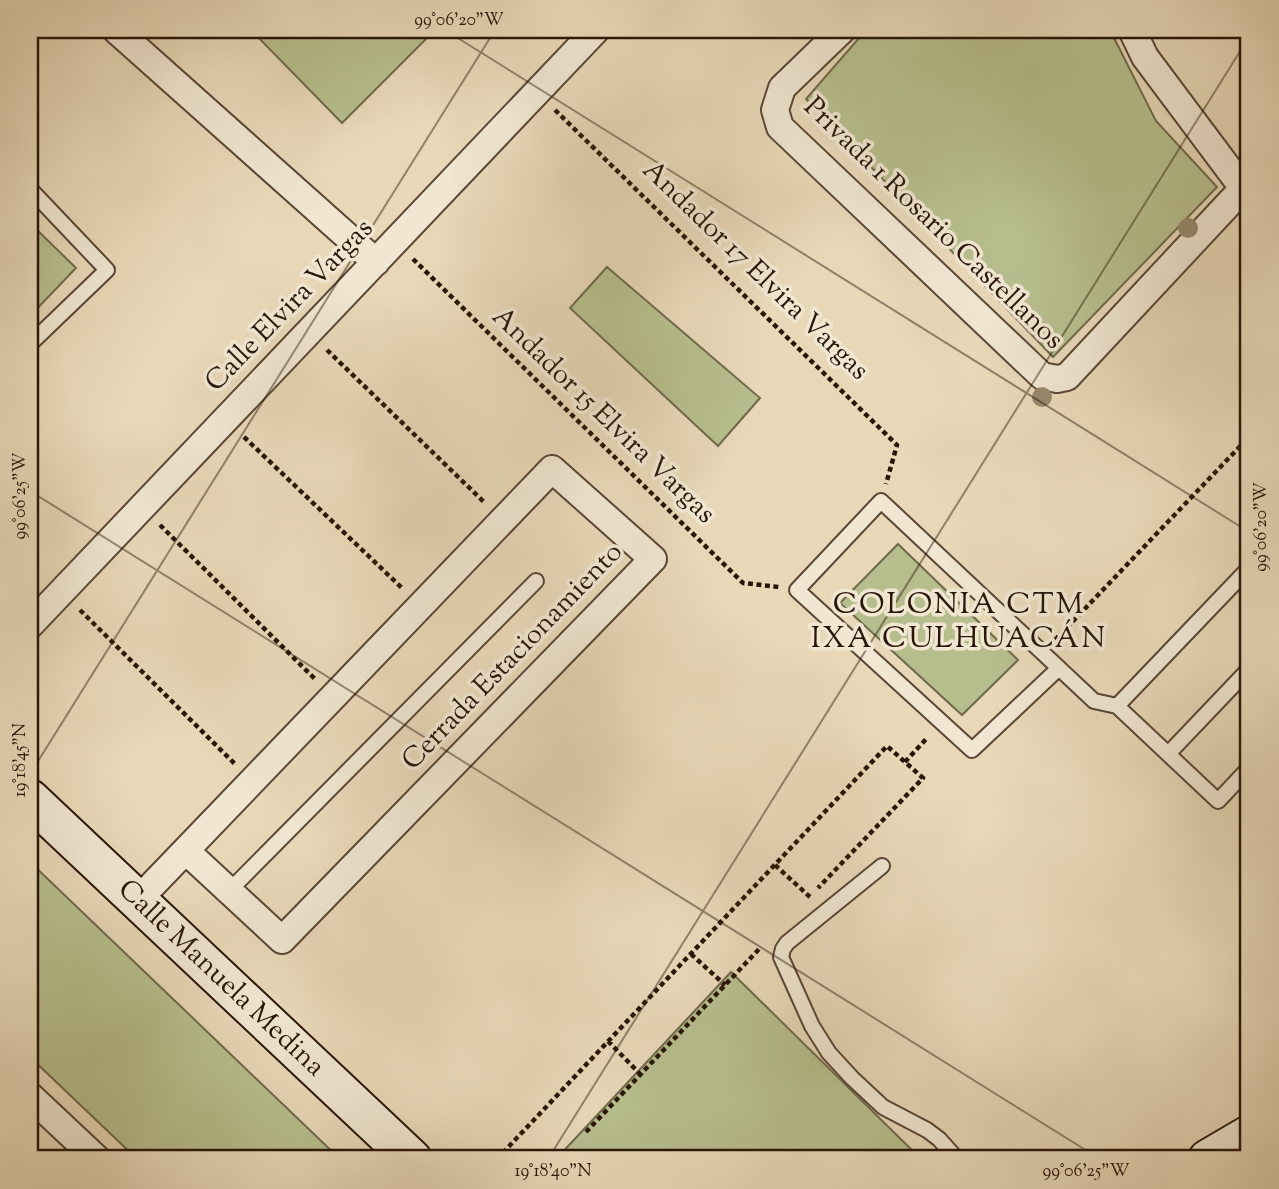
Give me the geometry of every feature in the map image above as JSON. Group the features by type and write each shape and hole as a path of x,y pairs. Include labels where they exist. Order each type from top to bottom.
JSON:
{"street":[{"path":"116,30 376,262"},
{"name":"Calle Elvira Vargas","path":"30,625 596,30"},
{"name":"Privada 1 Rosario Castellanos","path":"842,30 782,88 775,110 780,127 1042,376 1057,379 1067,377 1246,185 1145,57 1132,30"},
{"name":"Cerrada Estacionamiento","path":"137,901 552,469 653,559 282,940 186,850"},
{"name":"Calle Manuela Medina","path":"30,799 412,1159"},
{"path":"30,1096 97,1159"},
{"path":"1208,1159 1249,1135"}],"lane":[{"path":"30,189 107,270 30,344"},
{"path":"1059,668 972,750 797,590 881,501 1042,653 1059,668 1094,701 1117,706 1218,801 1249,768"},
{"path":"1117,706 1249,568"},
{"path":"229,891 536,581"},
{"path":"1168,754 1249,669"},
{"path":"882,866 787,943 781,957 812,1026 829,1053 883,1107 933,1134 957,1159"}],"path":[{"name":"Andador 17 Elvira Vargas","path":"537,92 897,445 881,501"},
{"name":"Andador 15 Elvira Vargas","path":"394,242 743,583 797,590"},
{"path":"309,332 503,520"},
{"path":"225,420 421,606"},
{"path":"1042,653 1249,437"},
{"path":"142,507 334,697"},
{"path":"62,592 252,781"},
{"path":"497,1159 887,746 905,762 942,722"},
{"path":"775,865 825,912"},
{"path":"691,954 725,985"},
{"path":"608,1041 640,1074"}],"green space":[{"path":"251,30 435,30 342,123"},
{"path":"866,30 1110,30 1156,121 1217,187 1053,357 806,99"},
{"path":"30,223 76,268 30,316"},
{"path":"607,267 760,398 718,446 570,308"},
{"path":"898,544 1018,660 962,715 840,603"},
{"path":"30,862 340,1159 137,1159 30,1057"},
{"path":"731,972 921,1159 556,1159"}],"district":[{"name":"COLONIA CTM IXA CULHUACÁN","path":"959,622"}]}
